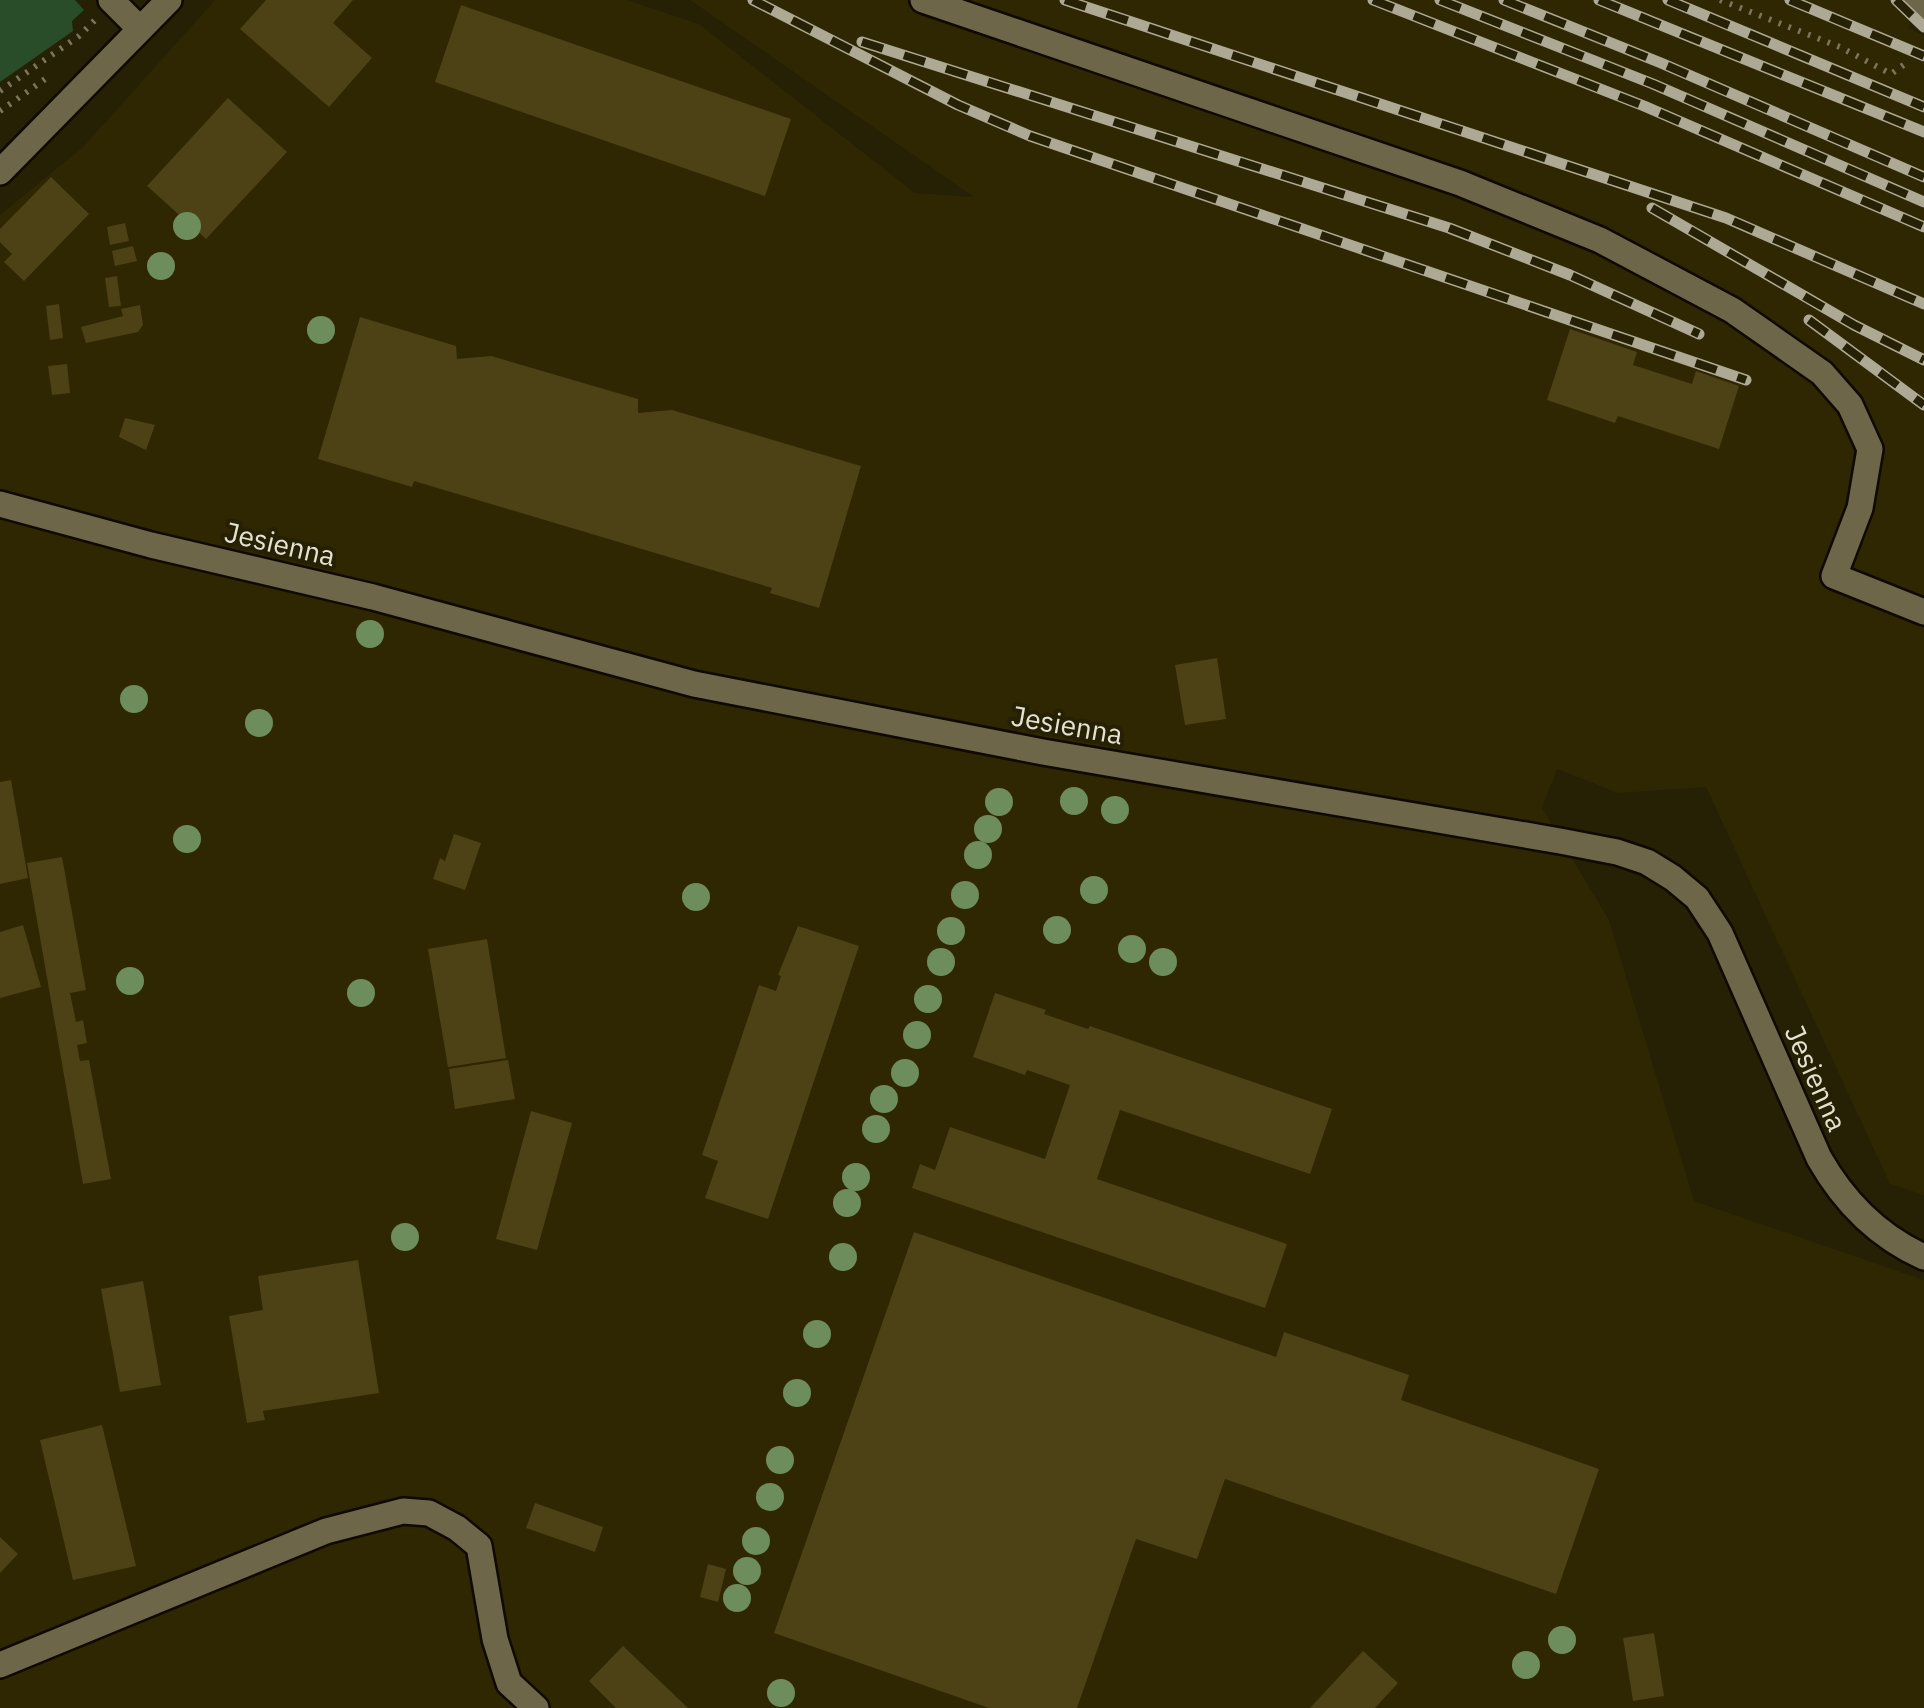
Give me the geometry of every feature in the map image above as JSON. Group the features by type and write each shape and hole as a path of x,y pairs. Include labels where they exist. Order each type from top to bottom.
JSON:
{"street":[{"path":"3,167 169,0"},
{"path":"923,0 1460,184 1600,240 1732,310 1822,373 1850,405 1870,449 1860,508 1834,576 1924,612"},
{"path":"112,1 140,29"},
{"name":"Jesienna","path":"0,504 151,545 373,597 694,684 1043,752 1560,841 1647,862 1697,898 1720,932 1819,1158 1836,1186 1873,1226 1924,1257"},
{"path":"0,1664 326,1531 403,1511 429,1513 479,1546 494,1639 510,1683 536,1708"}],"path":[{"path":"1720,0 1840,47 1890,74 1904,64"},
{"path":"0,91 79,36 112,1"}],"shaded area":[{"path":"215,0 627,0 699,24 915,193 974,197 690,0 1924,0 1908,28 1924,35 1924,1195 1890,1184 1706,787 1618,793 1557,769 1542,808 1609,920 1694,1201 1924,1280 1924,1708 0,1708 0,215 83,147"}],"green space":[{"path":"0,0 75,0 84,10 72,21 73,31 0,82"}],"building":[{"path":"266,0 353,0 333,23 372,58 329,107 240,29"},
{"path":"461,5 791,119 765,196 435,82"},
{"path":"228,98 287,152 206,239 147,186"},
{"path":"51,177 89,214 24,281 4,262 12,254 0,242 0,229"},
{"path":"125,223 129,241 110,245 107,227"},
{"path":"133,246 137,261 115,266 112,251"},
{"path":"117,276 121,306 109,307 105,278"},
{"path":"59,304 63,338 50,340 46,306"},
{"path":"140,305 143,325 138,332 86,343 81,327 123,316 121,309"},
{"path":"360,317 456,346 457,359 491,356 638,399 638,413 672,410 861,466 819,608 770,593 772,588 414,481 412,487 318,459"},
{"path":"1570,329 1637,352 1633,365 1692,384 1696,371 1739,386 1719,449 1618,416 1615,423 1547,400"},
{"path":"67,364 70,393 52,395 48,366"},
{"path":"125,418 155,425 146,450 119,437"},
{"path":"1217,658 1226,719 1185,725 1175,665"},
{"path":"11,780 28,878 0,884 0,782"},
{"path":"454,834 481,843 465,890 433,879 440,858 445,861"},
{"path":"62,857 86,990 70,993 76,1022 83,1020 87,1043 77,1045 80,1061 89,1060 111,1179 83,1184 27,863"},
{"path":"23,925 41,987 0,998 0,932"},
{"path":"798,926 859,946 768,1219 705,1198 718,1161 702,1155 759,985 776,991 781,976 778,975"},
{"path":"487,939 506,1058 448,1067 428,949"},
{"path":"995,993 1046,1010 1044,1014 1088,1029 1090,1026 1332,1109 1310,1174 1120,1110 1097,1179 1287,1244 1265,1308 912,1188 920,1164 935,1170 950,1127 1045,1159 1070,1085 973,1057"},
{"path":"508,1060 515,1099 455,1109 449,1069"},
{"path":"531,1111 572,1123 537,1250 496,1239"},
{"path":"914,1232 1276,1357 1284,1332 1409,1375 1401,1400 1599,1469 1556,1594 1225,1479 1197,1559 1136,1539 1077,1708 989,1708 774,1633"},
{"path":"358,1260 379,1393 263,1411 265,1420 247,1423 229,1316 263,1310 258,1276"},
{"path":"143,1281 161,1385 120,1392 101,1289"},
{"path":"102,1425 136,1566 73,1580 40,1440"},
{"path":"535,1503 603,1527 595,1552 526,1528"},
{"path":"0,1537 18,1554 0,1573"},
{"path":"708,1564 726,1569 718,1602 700,1597"},
{"path":"1654,1633 1664,1696 1633,1701 1623,1638"},
{"path":"623,1646 688,1708 616,1708 589,1681"},
{"path":"1363,1651 1398,1683 1375,1708 1310,1708"}],"railway":[{"path":"753,0 958,105 1030,136 1746,380"},
{"path":"1065,0 1726,218 1924,304"},
{"path":"1373,0 1644,106 1924,227"},
{"path":"1440,0 1653,84 1924,202"},
{"path":"1504,0 1924,177"},
{"path":"1599,0 1924,132"},
{"path":"1668,0 1924,107"},
{"path":"1790,0 1924,56"},
{"path":"1896,0 1924,27"},
{"path":"862,42 1449,228 1570,275 1699,334"},
{"path":"1652,208 1854,325 1924,360"},
{"path":"1809,320 1924,405"}]}
